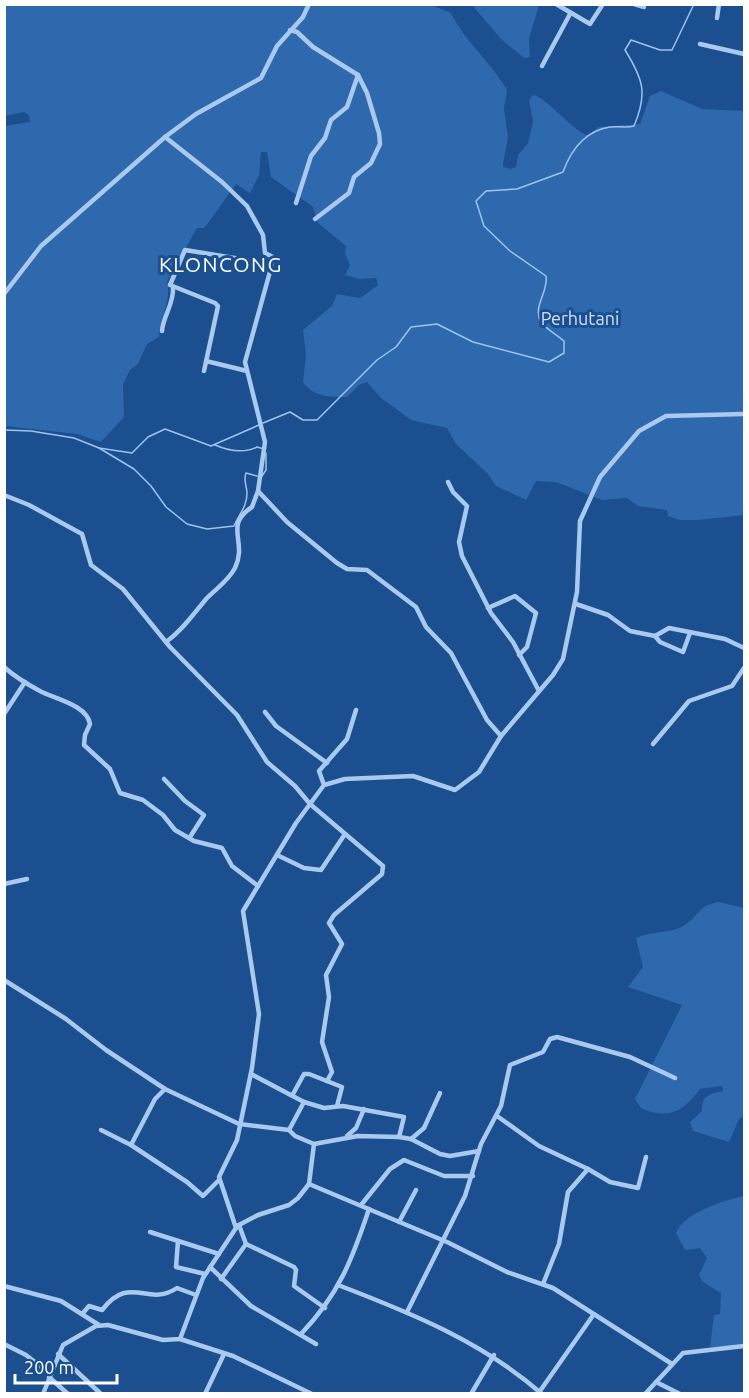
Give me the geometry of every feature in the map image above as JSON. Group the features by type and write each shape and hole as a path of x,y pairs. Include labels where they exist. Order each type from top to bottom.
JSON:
{"street":[{"path":"4,294 41,246 165,137 196,114 258,82 266,72 277,46 303,16 309,4"},
{"path":"556,4 590,24 603,4"},
{"path":"634,4 644,7"},
{"path":"717,18 719,4"},
{"path":"542,66 570,14"},
{"path":"290,30 297,32 310,44 358,75 374,113 380,144 370,165 354,177 350,193 315,219"},
{"path":"700,44 744,54"},
{"path":"296,203 310,156 325,138 331,120 347,107 358,75"},
{"path":"165,137 222,182 247,207 263,233 265,253 273,257 245,358 262,424 264,453 258,491 252,507 242,512 240,518 237,528 240,539 238,557 232,574 166,642"},
{"path":"162,331 163,320 172,298 170,284 188,249 208,256 247,260 253,265 271,268"},
{"path":"172,288 218,304 213,340 204,371"},
{"path":"206,361 247,371"},
{"path":"101,1130 131,1145 187,1182 203,1196 219,1180 236,1143 251,1074 259,1009 243,915 258,886 310,804 324,785 345,779 413,776 455,790 479,772 501,735 553,675 562,658 576,598 579,528 582,513 597,480 634,436 670,414 744,414"},
{"path":"448,482 453,492 466,504 459,542 461,552 488,608 519,655 539,691"},
{"path":"258,491 286,522 337,564 347,569 367,570 416,607 426,627 451,653 487,720 501,735"},
{"path":"4,495 29,505 82,534 91,565 123,589 166,642 237,715 267,762 295,786 310,804 384,868 371,885 330,921 331,929 340,939 342,946 331,962 326,975 329,997 322,1042 332,1070 327,1081"},
{"path":"488,608 515,596 536,613 527,647 519,655"},
{"path":"576,598 608,615 630,631 655,636 660,642 682,652 685,650 690,633"},
{"path":"655,636 669,628 725,639 744,648"},
{"path":"4,667 25,682 68,703 86,716 90,723 84,745 110,769 117,790 123,795 147,802 166,818 175,830 222,848 232,866 258,886"},
{"path":"653,744 689,700 732,686 744,668"},
{"path":"4,714 25,682"},
{"path":"324,785 319,773 347,739 356,710"},
{"path":"265,712 276,726 327,763"},
{"path":"164,779 184,801 204,815 190,837"},
{"path":"277,855 304,868 321,870 345,834"},
{"path":"4,884 27,879"},
{"path":"4,980 66,1019 106,1050 165,1089 239,1124 289,1130 295,1136 315,1144 346,1137 399,1137 411,1139 440,1154 461,1155 479,1151"},
{"path":"407,1312 459,1209 473,1176 479,1151 497,1116 510,1065 543,1052 550,1039 554,1037 630,1058 675,1078"},
{"path":"251,1074 293,1094 304,1102 324,1108 337,1106 364,1109 405,1118 399,1137"},
{"path":"293,1094 305,1074 342,1087 337,1106"},
{"path":"131,1145 155,1099 165,1089"},
{"path":"411,1139 423,1128 440,1093"},
{"path":"289,1130 304,1102"},
{"path":"346,1137 356,1128 364,1109"},
{"path":"497,1116 539,1146 610,1182 635,1189 639,1186 646,1156"},
{"path":"180,1339 205,1274 238,1226 258,1215 289,1205 309,1184 315,1144"},
{"path":"361,1205 390,1169 404,1160 444,1176 473,1176"},
{"path":"543,1284 559,1244 568,1192 588,1169"},
{"path":"219,1180 246,1244 294,1267 296,1270 294,1286 326,1308"},
{"path":"309,1184 447,1242 507,1272 543,1284 672,1364"},
{"path":"399,1222 416,1190"},
{"path":"301,1334 326,1308 338,1285 369,1209"},
{"path":"150,1232 219,1254"},
{"path":"178,1241 176,1267 205,1274"},
{"path":"221,1279 246,1244"},
{"path":"210,1267 251,1305 316,1344"},
{"path":"338,1285 407,1312 494,1355 541,1392 594,1314"},
{"path":"4,1286 61,1301 99,1325 163,1341 180,1339 224,1354 312,1394"},
{"path":"83,1313 89,1306 102,1310 124,1292 137,1291 161,1296 177,1288 196,1294"},
{"path":"43,1394 58,1354 69,1340 99,1325"},
{"path":"4,1344 26,1355 68,1394"},
{"path":"645,1394 683,1353 744,1347"},
{"path":"58,1354 94,1391 101,1394"},
{"path":"205,1394 224,1354"},
{"path":"471,1394 494,1355"},
{"path":"656,1382 680,1394"}],"green space":[{"name":"Perhutani","path":"5,5 431,5 451,13 464,34 494,70 507,90 504,109 508,137 503,167 510,169 516,167 518,155 528,143 533,122 529,100 533,95 587,135 599,127 640,124 650,96 661,91 702,109 744,111 744,515 680,520 668,516 667,510 638,506 627,498 602,500 556,482 536,481 526,500 496,486 488,474 456,444 447,428 411,420 381,398 367,382 359,385 347,397 328,396 312,391 303,382 306,355 303,330 332,306 337,294 360,298 378,285 376,278 360,279 345,275 350,265 345,254 346,246 318,223 313,207 271,177 267,152 261,152 259,175 250,193 236,184 204,228 197,228 167,281 167,302 159,337 147,344 138,364 130,370 123,384 124,417 101,442 77,434 5,426 5,126 30,122 29,115 24,112 5,116"},
{"path":"472,5 539,5 529,39 530,57 524,58 501,39"},
{"path":"719,902 744,908 744,1116 739,1119 729,1142 693,1131 690,1122 702,1111 705,1099 723,1091 722,1086 700,1089 694,1097 674,1112 651,1112 641,1108 635,1099 682,1005 628,987 643,967 636,938 681,928 703,908"},
{"path":"744,1196 744,1346 710,1347 714,1315 720,1314 721,1293 703,1282 699,1275 707,1258 700,1248 685,1250 676,1233 687,1219 706,1208"}],"waterway":[{"path":"263,423 290,412 303,420 317,420 377,360 396,347 411,327 437,324 473,342 549,362 564,353 564,341 543,325 539,316 539,305 546,276 510,251 484,226 476,201 486,191 517,189 563,172 570,156 580,143 601,129 634,126 641,104 642,86 636,69 625,50 631,40 660,50 672,50 694,4"},
{"path":"99,448 132,453 148,437 165,429 211,446 259,425"},
{"path":"4,430 31,431 74,438 99,448 134,469 151,486 166,507 187,524 207,529 234,526 246,502 246,473 257,476"},
{"path":"215,445 236,451 257,447 264,449"},
{"path":"262,476 266,470 266,453"}],"district":[{"name":"KLONCONG","path":"221,265"}]}
